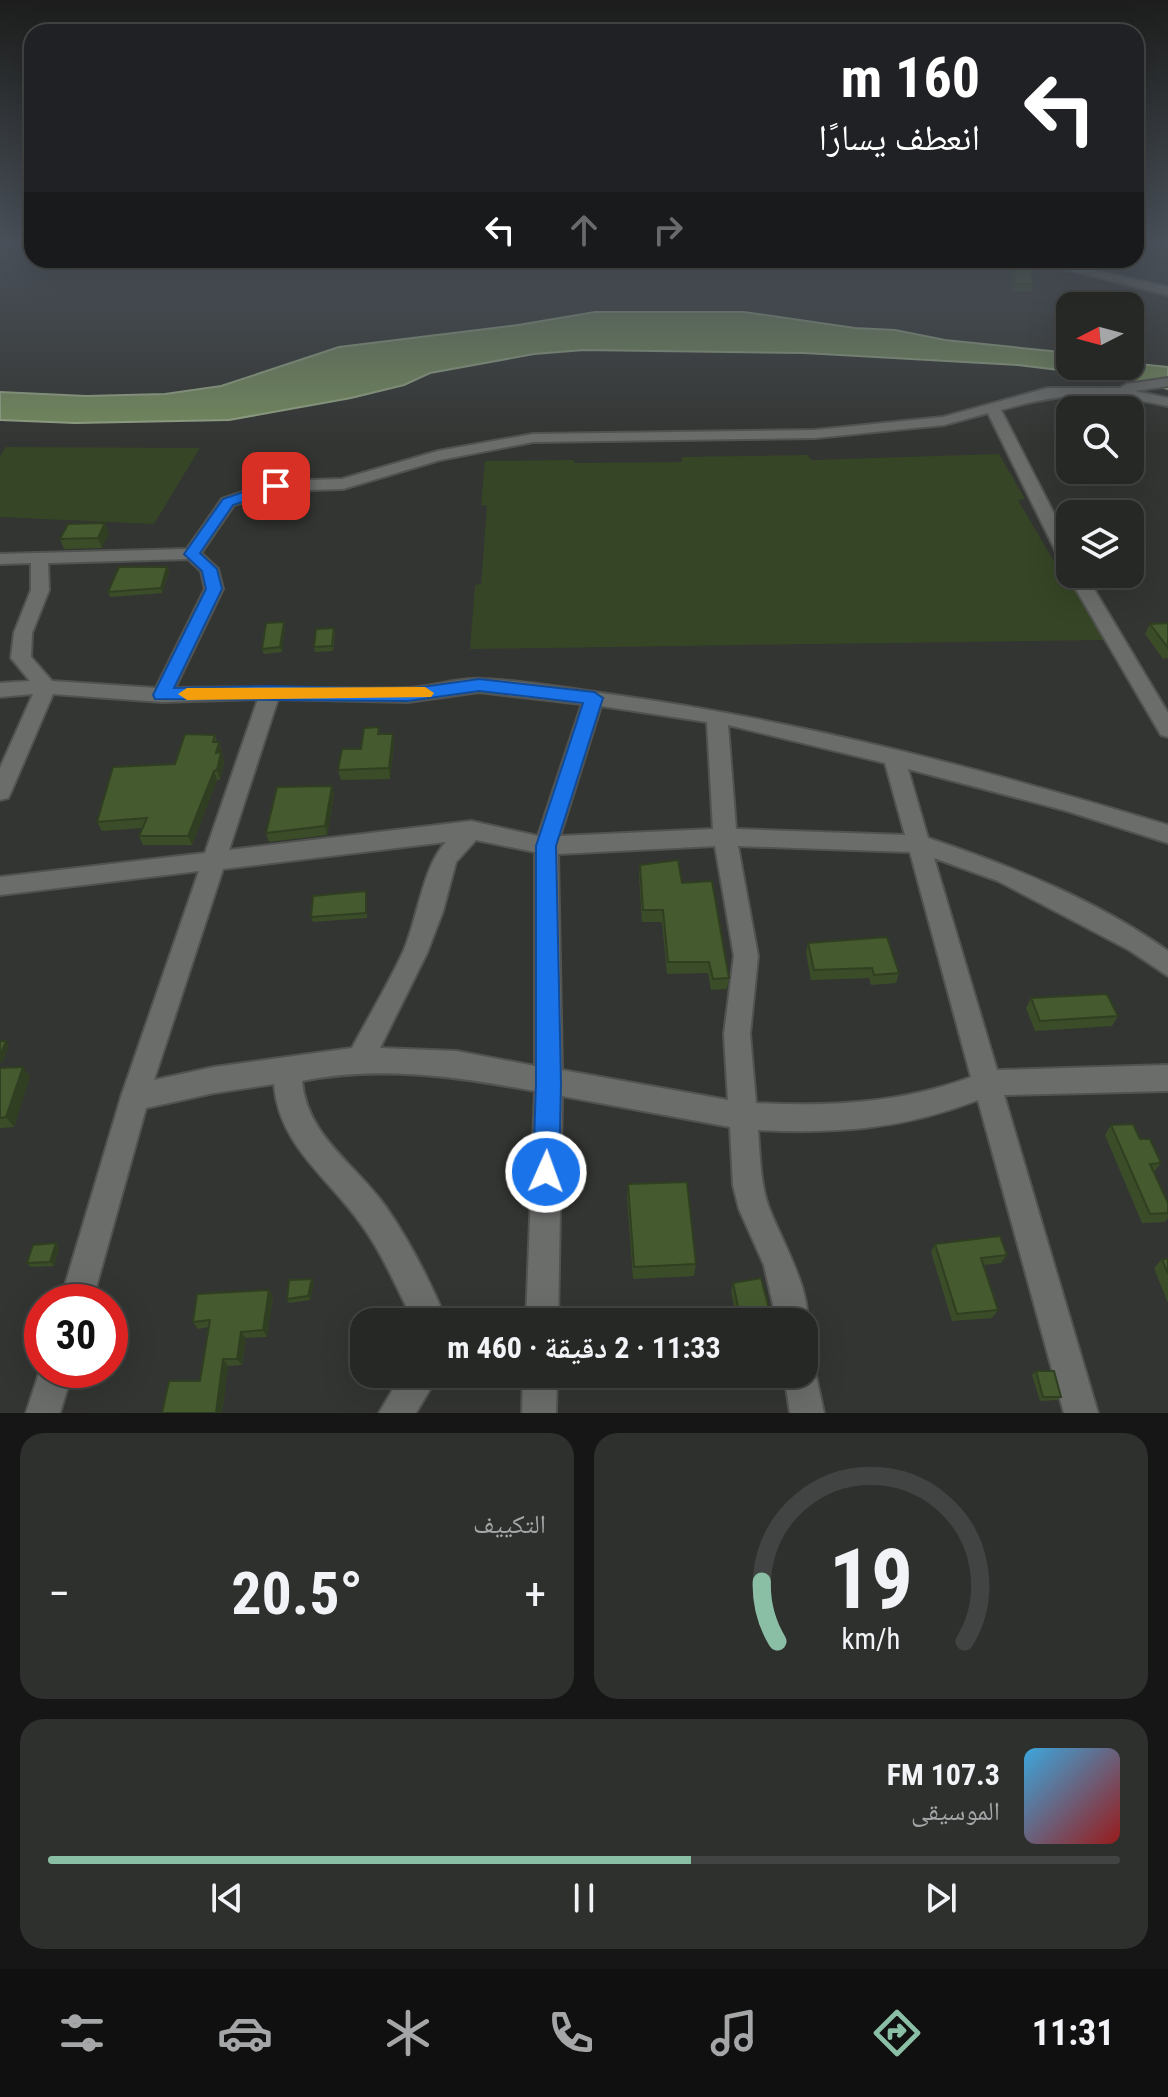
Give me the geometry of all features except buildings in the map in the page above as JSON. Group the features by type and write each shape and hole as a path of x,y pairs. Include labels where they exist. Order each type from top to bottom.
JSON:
{"street":[{"path":"192,554 228,502 276,486 343,484 438,456 533,438 815,434 944,421 1048,392 1111,390 1168,382"},
{"path":"1111,390 1168,402"},
{"path":"993,408 1056,534"},
{"path":"0,559 192,554 209,569 214,589 162,695"},
{"path":"39,558 40,590 23,633 21,658 46,687"},
{"path":"1084,588 1168,730"},
{"path":"0,690 46,687 162,695 270,692 408,695 479,685 594,698 717,716 800,733 1067,803 1168,834"},
{"path":"0,792 46,687"},
{"path":"81,1284 135,1097 270,692"},
{"path":"542,1308 549,1083 546,846 594,698"},
{"path":"717,716 725,837 746,956 737,1034 748,1185 754,1209 783,1275 790,1308"},
{"path":"894,757 1081,1413"},
{"path":"360,1060 415,953 431,911 445,858 471,830"},
{"path":"0,886 471,830 546,846 725,837 920,844 1006,874 1138,943 1168,965"},
{"path":"135,1097 214,1080 360,1060 456,1064 743,1116 820,1120 866,1116 937,1103 988,1083 1168,1078"},
{"path":"360,1060 287,1071 288,1090 301,1135 370,1210 423,1308"},
{"path":"43,1413 51,1388"},
{"path":"396,1413 413,1388"},
{"path":"539,1413 540,1388"},
{"path":"803,1388 807,1413"}],"shaded area":[{"path":"595,312 744,312 855,328 895,330 945,340 1056,352 1056,370 804,353 584,350 534,354 430,373 404,385 351,398 229,420 75,423 0,420 0,392 86,396 165,394 221,386 339,347 518,325"},
{"path":"1144,364 1168,367 1168,389 1129,380 1144,380"},
{"path":"6,447 200,448 154,524 0,517 0,456"},
{"path":"999,454 1025,499 1018,500 1056,565 1056,588 1077,589 1106,640 470,649 475,585 481,584 487,506 481,505 485,461 682,462 682,457 808,455 811,460"}],"slow traffic":[{"path":"187,694 425,693"}],"route":[{"path":"276,486 228,502 192,554 209,569 214,589 162,695 270,692 408,695 479,685 594,698 546,846 549,1083 546,1172"}]}
